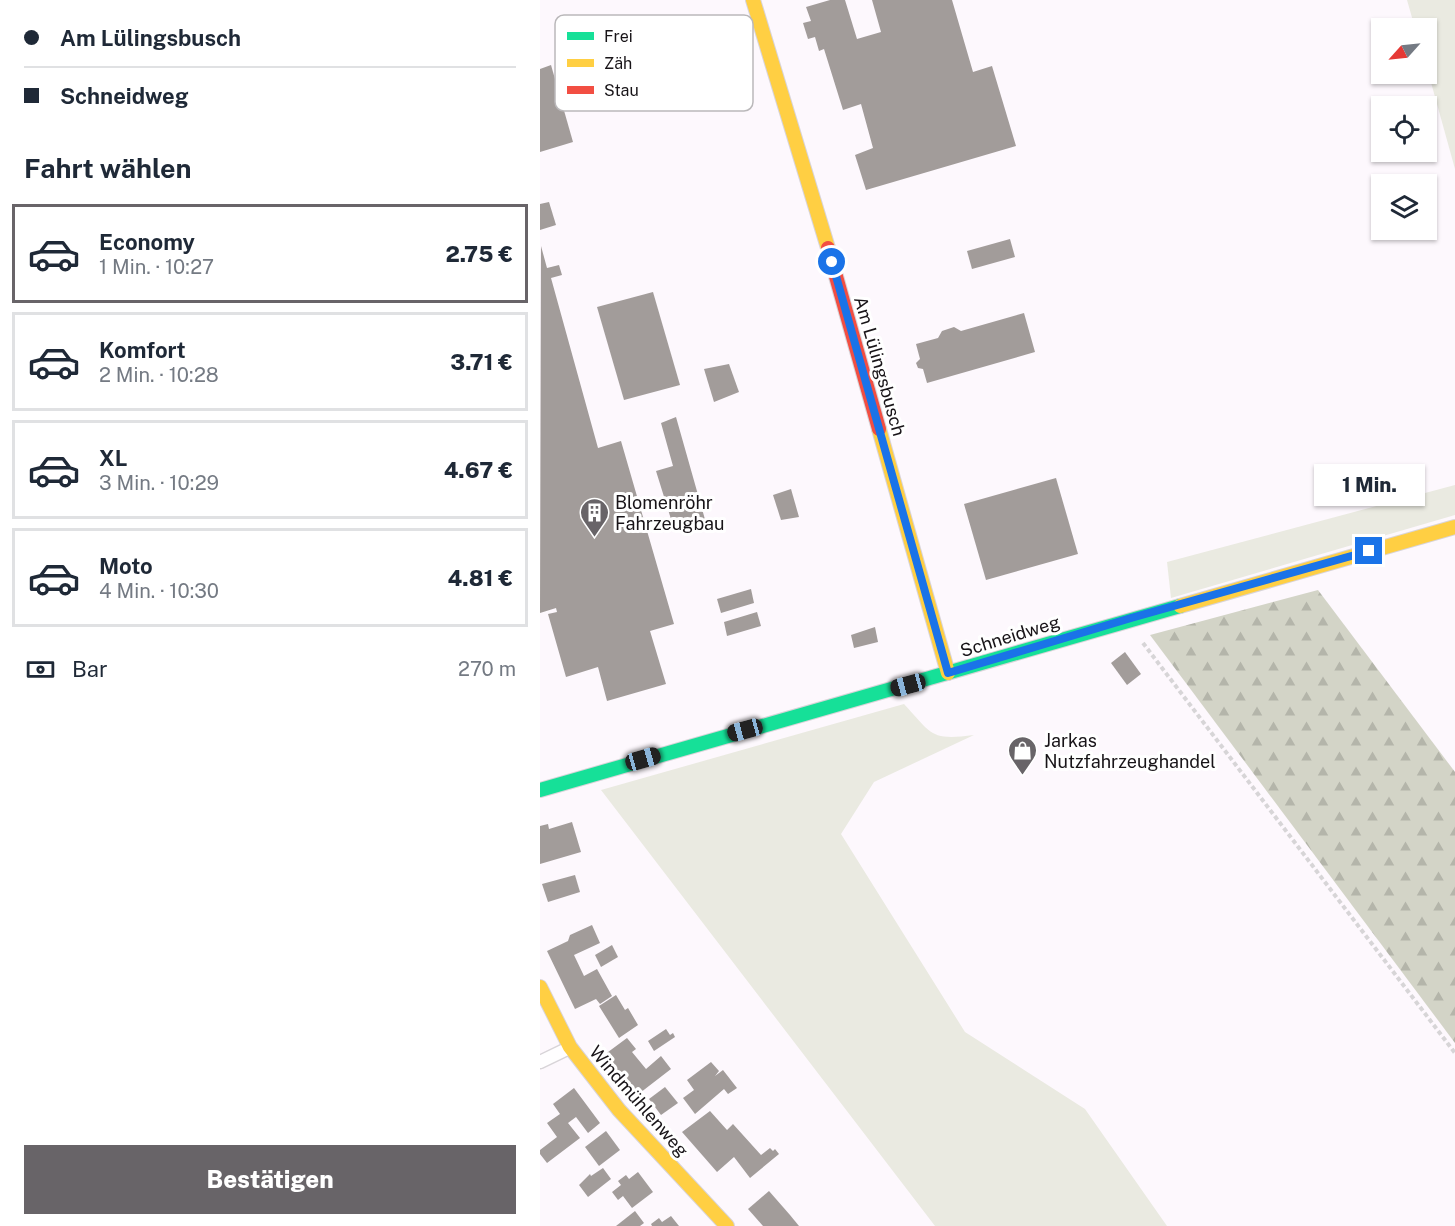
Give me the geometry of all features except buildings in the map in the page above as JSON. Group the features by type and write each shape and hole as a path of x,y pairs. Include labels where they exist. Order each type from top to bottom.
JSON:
{"street":[{"name":"Am Lülingsbusch","path":"753,0 821,223 948,673"},
{"name":"Schneidweg","path":"540,790 1131,618 1455,527"},
{"name":"Windmühlenweg","path":"540,987 570,1047 619,1110 727,1226"}],"lane":[{"path":"540,1062 570,1047"}],"path":[{"path":"1131,618 1135,633 1455,1053"}],"shaded area":[{"path":"1407,0 1455,0 1455,169 1437,104 1437,96 1435,96 1431,84 1437,84 1437,18 1412,18"},
{"path":"1455,485 1455,515 1171,598 1167,562"},
{"path":"904,704 933,733 948,737 974,735 874,782 841,834 965,1032 1085,1109 1167,1226 935,1226 601,790"}],"green space":[{"path":"1318,590 1455,772 1455,1043 1150,635"}],"traffic: fast":[{"path":"540,790 1180,606"}],"traffic: slow":[{"path":"753,0 828,248"},
{"path":"879,429 948,673"},
{"path":"1180,606 1455,527"},
{"path":"540,987 570,1047 619,1110 727,1226"}],"traffic: jam":[{"path":"828,248 879,429"}],"place":[{"name":"Blomenröhr Fahrzeugbau","path":"594,538"},
{"name":"Jarkas Nutzfahrzeughandel","path":"1023,776"}],"route":[{"path":"832,262 948,673 1131,618 1369,551"}]}
